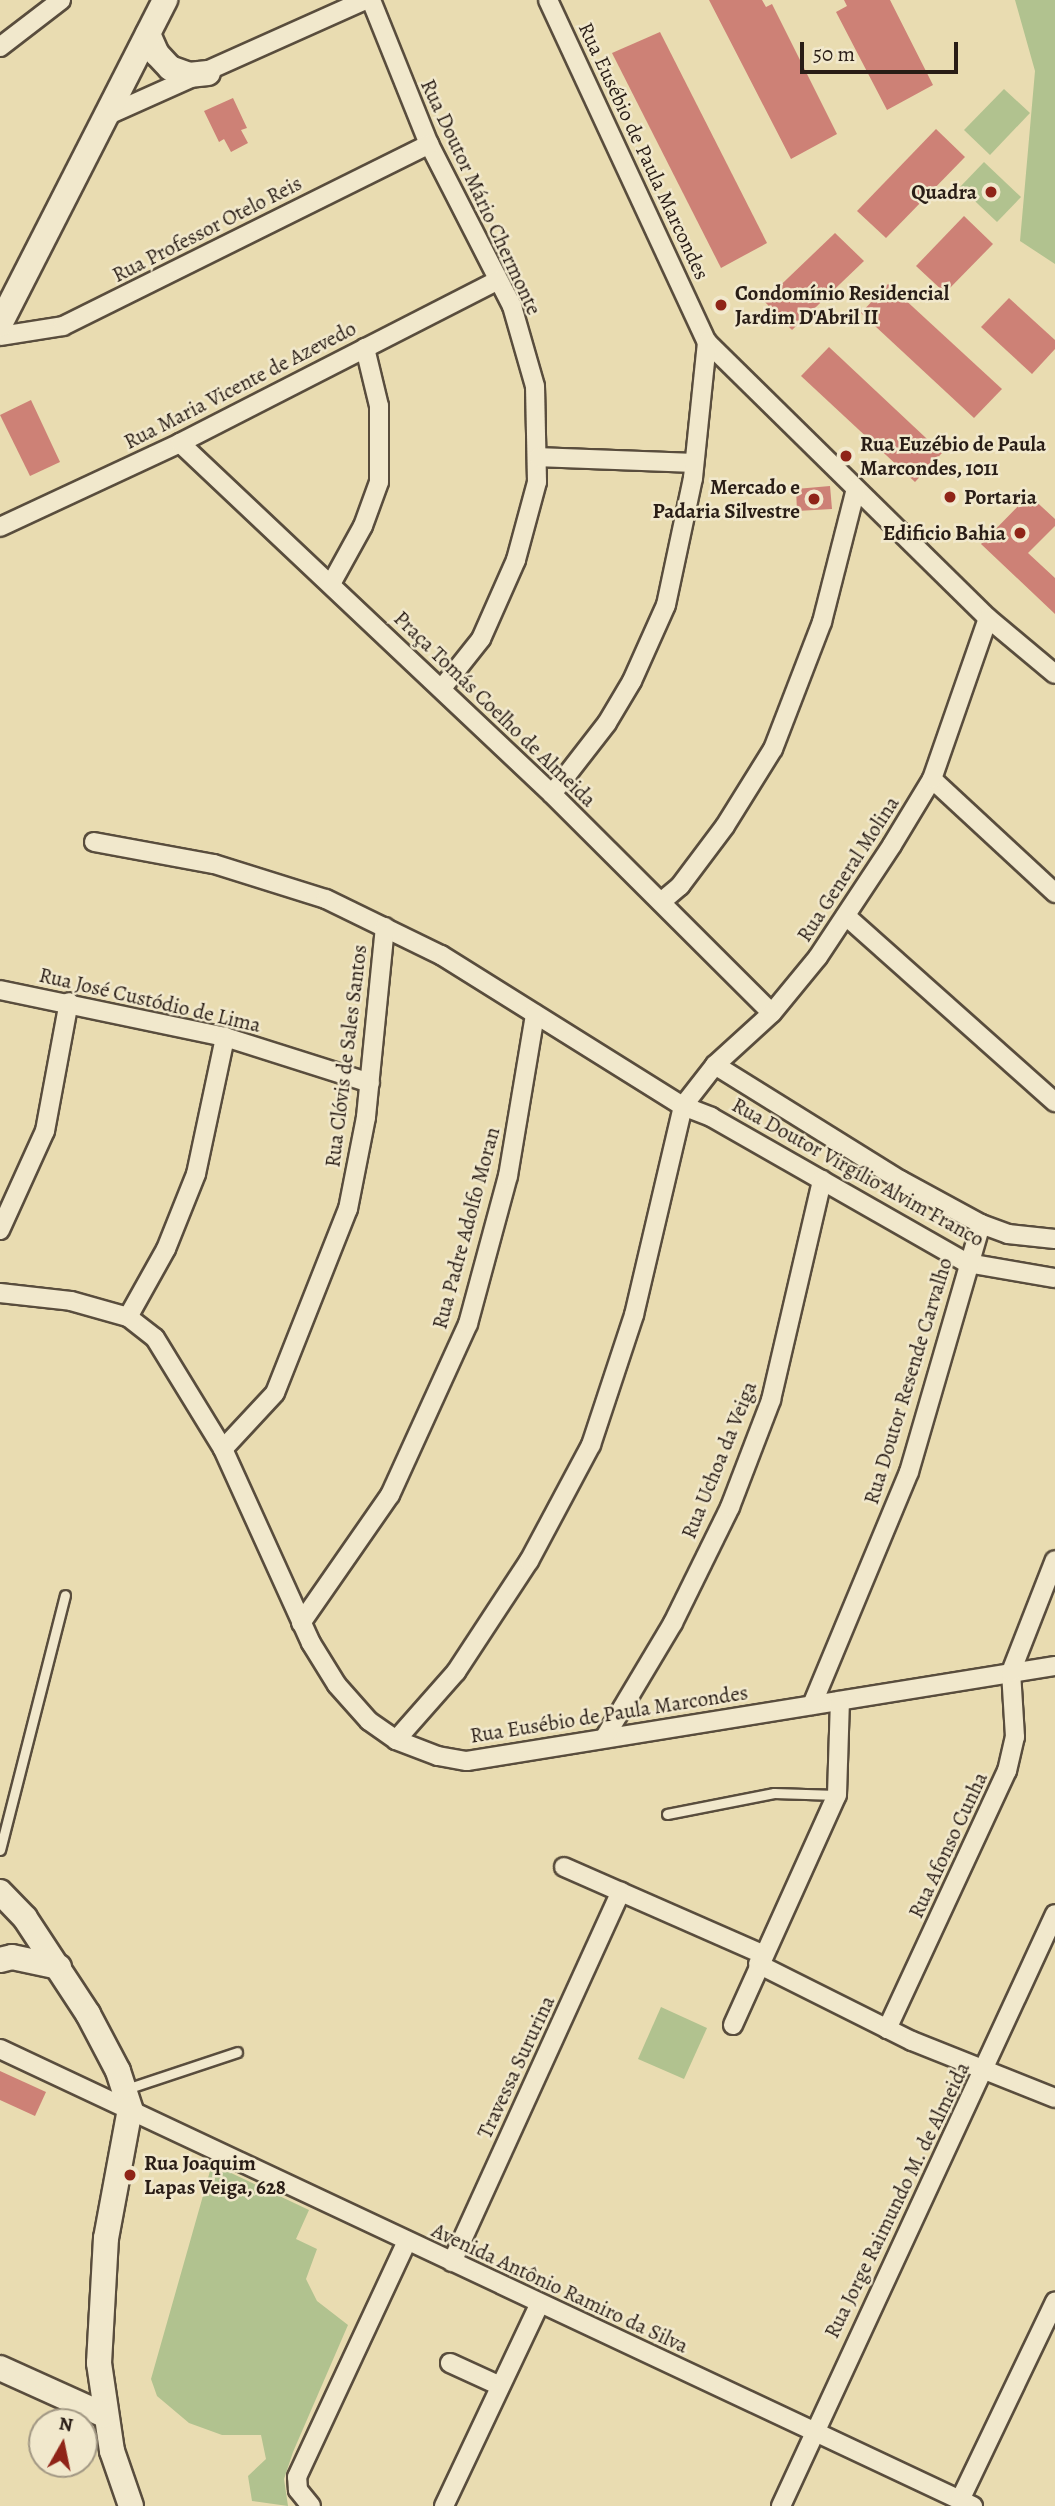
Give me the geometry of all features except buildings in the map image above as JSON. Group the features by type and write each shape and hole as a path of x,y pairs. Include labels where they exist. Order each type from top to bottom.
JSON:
{"main road":[{"path":"0,324 165,0"},
{"path":"148,34 156,54 170,68 188,75 208,73"},
{"path":"0,1892 59,1967 106,2046 127,2099 106,2238 99,2363 104,2415 131,2506"},
{"path":"0,1960 12,1957 59,1967"},
{"path":"57,2393 85,2386 99,2363"},
{"path":"1,2371 104,2415"}],"street":[{"path":"106,116 208,73 365,0"},
{"name":"Rua Doutor Mário Chermonte","path":"371,0 429,144 512,306 535,386 538,457 516,561 481,639 442,688"},
{"name":"Rua Eusébio de Paula Marcondes","path":"548,0 708,342 988,618 1055,674"},
{"path":"0,47 54,3"},
{"name":"Rua Professor Otelo Reis","path":"0,336 64,326 429,144"},
{"name":"Rua Maria Vicente de Azevedo","path":"0,527 180,443 498,280"},
{"path":"552,794 607,723 653,637 679,560 708,342"},
{"path":"331,584 363,526 379,482 379,406 365,348"},
{"name":"Praça Tomás Coelho de Almeida","path":"180,443 442,688 772,1013"},
{"path":"538,457 693,463"},
{"path":"661,902 680,886 725,826 773,749 822,622 856,489"},
{"name":"Rua General Molina","path":"683,1106 715,1065 772,1013 846,916 932,779 988,618"},
{"path":"932,779 1055,893"},
{"path":"94,842 214,864 326,898 441,955 683,1106 635,1315 591,1445 529,1561 463,1661 396,1740"},
{"path":"846,916 1055,1102"},
{"name":"Rua Clóvis de Sales Santos","path":"223,1449 275,1393 321,1287 348,1209 370,1083 385,927"},
{"name":"Rua José Custódio de Lima","path":"0,990 69,1002 225,1037 370,1083"},
{"path":"0,1230 45,1131 69,1002"},
{"name":"Rua Padre Adolfo Moran","path":"301,1623 390,1495 468,1324 508,1176 535,1014"},
{"path":"128,1317 166,1249 196,1174 225,1037"},
{"name":"Rua Doutor Virgílio Alvim Franco","path":"715,1065 900,1180 981,1224 1008,1234 1055,1239"},
{"name":"Rua Doutor Virgílio Alvim Franco","path":"683,1106 822,1180 967,1263 1055,1278"},
{"name":"Rua Uchoa da Veiga","path":"606,1737 673,1623 730,1507 771,1400 822,1180"},
{"name":"Rua Doutor Resende Carvalho","path":"812,1705 909,1472 967,1263 981,1224"},
{"name":"Rua Eusébio de Paula Marcondes","path":"0,1293 71,1301 128,1317 155,1338 223,1449 301,1623 337,1685 369,1721 396,1740 438,1756 467,1761 1055,1666"},
{"path":"1011,1672 1055,1560"},
{"name":"Rua Afonso Cunha","path":"887,2029 1007,1771 1015,1737 1011,1672"},
{"path":"733,2025 760,1959 837,1795 840,1701"},
{"path":"564,1867 690,1920 887,2029 1055,2098"},
{"name":"Travessa Sururina","path":"452,2262 621,1892"},
{"name":"Rua Jorge Raimundo M. de Almeida","path":"780,2506 1053,1922"},
{"name":"Avenida Antônio Ramiro da Silva","path":"0,2049 127,2099 539,2305 966,2503"},
{"path":"311,2506 298,2490 298,2477 407,2241"},
{"path":"966,2503 1055,2302"},
{"path":"448,2505 498,2385 539,2305"},
{"path":"450,2363 498,2385"}],"lane":[{"path":"0,1850 65,1595"},
{"path":"667,1814 774,1793 837,1795"},
{"path":"127,2099 237,2052"}],"green space":[{"path":"1015,0 1055,0 1055,264 1020,241 1035,71"},
{"path":"1004,89 1030,113 990,155 964,130"},
{"name":"Quadra","path":"984,162 1021,197 997,222 960,187"},
{"path":"661,2007 707,2028 684,2079 638,2059"},
{"path":"212,2164 309,2210 296,2239 317,2249 306,2279 317,2301 348,2325 284,2479 288,2506 252,2501 248,2476 266,2459 261,2435 222,2435 189,2423 157,2396 151,2379"}],"place":[{"name":"Quadra","path":"991,192"},
{"name":"Condomínio Residencial Jardim D'Abril II","path":"721,305"},
{"name":"Rua Euzébio de Paula Marcondes, 1011","path":"846,456"},
{"name":"Portaria","path":"950,497"},
{"name":"Mercado e Padaria Silvestre","path":"814,499"},
{"name":"Edificio Bahia","path":"1020,533"},
{"name":"Rua Joaquim Lapas Veiga, 628","path":"130,2175"}]}
